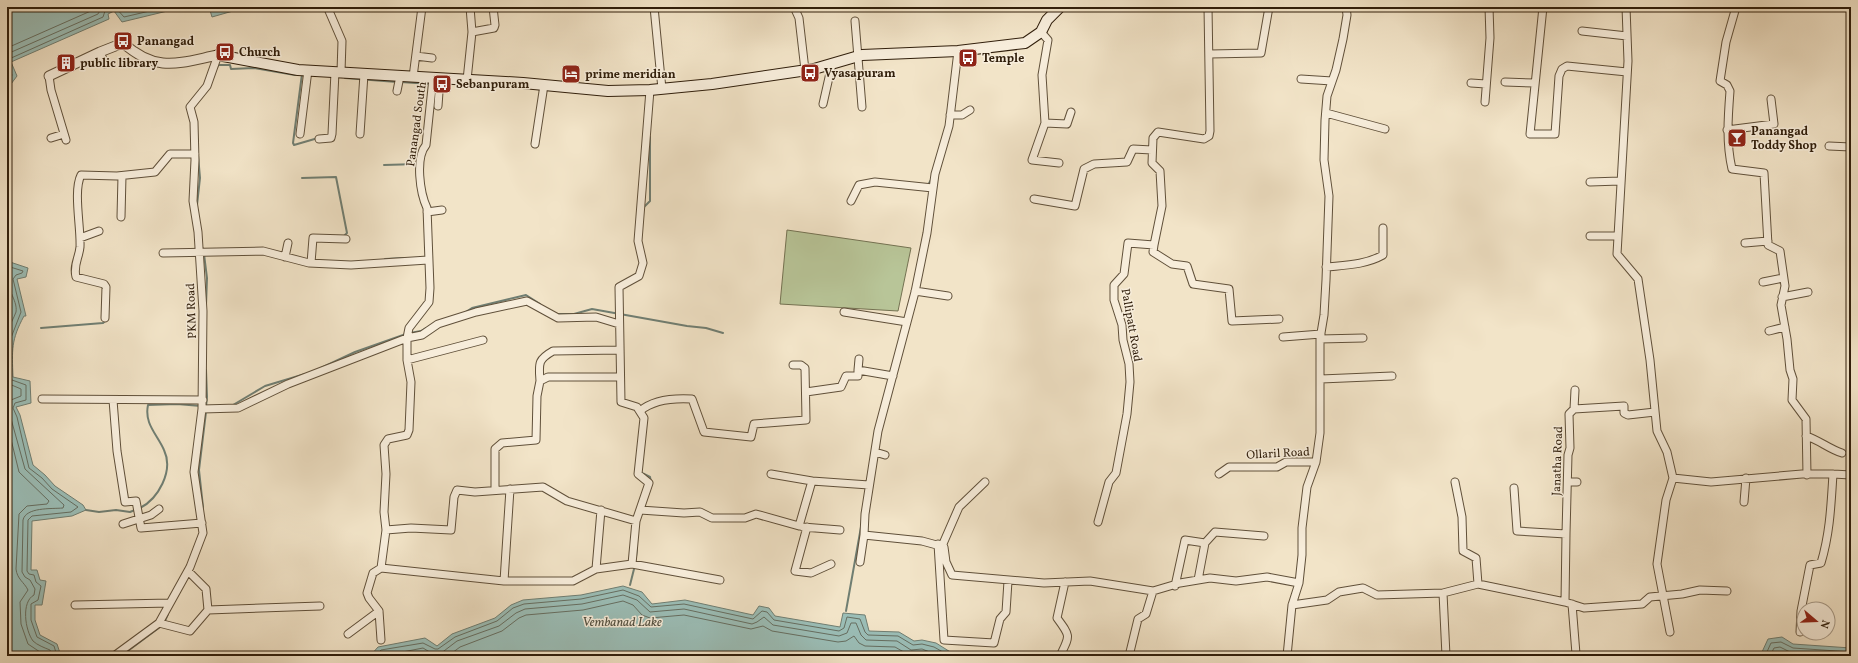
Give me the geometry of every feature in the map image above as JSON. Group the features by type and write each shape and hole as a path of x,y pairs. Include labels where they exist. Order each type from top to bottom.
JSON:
{"main road":[{"path":"218,55 308,70 544,85 608,91 650,90 712,84 805,70 862,55 958,51 1025,43 1041,32 1056,8"}],"street":[{"path":"413,77 422,7"},
{"path":"467,80 472,32 470,7"},
{"path":"472,32 494,28 493,7"},
{"path":"794,7 799,18 805,70"},
{"path":"1208,7 1210,54 1209,136 1204,139 1158,132 1153,138 1152,163 1160,172 1162,206 1153,252 1172,264 1187,266 1193,284 1229,289 1232,321 1279,319"},
{"path":"1210,54 1261,54 1269,7"},
{"path":"1287,656 1292,605 1299,583 1302,555 1302,528 1307,487 1316,462 1320,433 1320,336 1326,267 1329,196 1324,160 1327,96 1343,38 1347,15 1346,7"},
{"path":"1485,102 1490,38 1489,7"},
{"path":"1543,7 1534,83 1530,134 1556,134 1559,76 1562,69 1567,66 1627,72"},
{"path":"1626,7 1627,72 1617,254 1638,279 1650,360 1657,431 1667,452 1673,478 1666,500 1657,564 1670,632"},
{"path":"1736,7 1726,42 1720,81 1726,85 1730,91 1728,130 1729,156 1732,170 1764,173 1768,245 1780,251 1784,286 1781,304 1790,370 1793,379 1792,400 1806,419 1807,475"},
{"path":"654,9 662,89"},
{"path":"319,139 331,138 332,134 342,41 329,11"},
{"path":"855,21 862,107"},
{"path":"1582,31 1627,36"},
{"path":"1041,32 1048,40 1042,75 1045,123 1032,160 1058,163"},
{"path":"51,138 65,137 51,90 49,76 123,43 135,53 160,63 170,64 218,55"},
{"path":"860,562 864,536 865,514 878,431 915,291 927,233 935,174 950,115 958,51"},
{"path":"100,52 105,64"},
{"name":"PKM Road","path":"114,656 159,623 188,571 203,536 194,472 203,400 203,311 200,252 193,201 195,154 194,122 190,107 207,86 218,55"},
{"path":"416,56 432,58"},
{"path":"823,104 832,64"},
{"path":"300,134 308,70"},
{"path":"360,134 364,74"},
{"path":"397,91 400,76"},
{"path":"437,78 438,106"},
{"name":"Panangad South","path":"407,338 409,328 429,302 430,288 427,212 422,198 419,165 422,149 426,145 437,78"},
{"path":"1301,79 1332,81"},
{"path":"1504,82 1534,83"},
{"path":"1471,83 1486,84"},
{"path":"535,144 544,85"},
{"path":"632,564 636,521 649,483 638,474 644,418 637,407 621,402 619,287 638,276 643,263 638,241 650,90"},
{"path":"1728,130 1774,124 1771,99"},
{"path":"950,115 962,115 970,110"},
{"path":"1045,123 1068,124 1071,112"},
{"path":"1326,113 1385,129"},
{"path":"1829,146 1851,147"},
{"path":"1034,199 1075,206 1084,169 1094,164 1127,162 1133,149 1152,150"},
{"path":"105,318 106,287 104,284 76,277 74,270 80,248 78,186 81,175 122,176 154,172 170,154 195,154"},
{"path":"121,217 122,176"},
{"path":"1590,182 1620,181"},
{"path":"850,201 859,185 875,182 933,188"},
{"path":"427,212 442,210"},
{"path":"1326,267 1359,264 1374,260 1383,255 1383,228"},
{"path":"80,238 99,232"},
{"path":"1590,236 1618,236"},
{"path":"311,263 313,238 346,239"},
{"path":"1745,243 1768,241"},
{"path":"285,257 288,243"},
{"name":"Pallipatt Road","path":"1098,522 1109,482 1116,473 1127,414 1130,382 1129,364 1123,340 1122,325 1114,300 1114,285 1124,274 1128,243 1154,245"},
{"path":"163,253 263,251 311,263 351,265 428,260"},
{"path":"1763,282 1783,278"},
{"path":"915,291 948,296"},
{"path":"1782,296 1808,292"},
{"path":"202,409 238,408 288,384 407,338 422,335 438,324 476,312 527,301 558,318 596,317 619,324"},
{"path":"844,312 907,322"},
{"path":"1768,331 1785,327"},
{"path":"1283,336 1363,338"},
{"path":"381,568 386,530 384,512 386,474 384,445 388,439 407,435 409,430 411,382 407,338"},
{"path":"408,360 483,340"},
{"path":"495,490 494,449 502,443 536,440 537,396 540,381 539,362 544,356 553,351 620,350"},
{"path":"806,392 841,387 846,376 858,376 859,359"},
{"path":"640,411 647,405 682,398 692,399 704,432 751,437 754,424 806,420 805,368 801,365 793,365"},
{"path":"858,370 892,376"},
{"path":"1321,379 1392,376"},
{"path":"540,381 548,377 620,377"},
{"name":"Janatha Road","path":"1559,656 1576,654 1569,603 1566,534 1570,432 1569,414 1574,409 1575,390"},
{"path":"42,400 203,400"},
{"path":"113,400 117,451 125,502 136,502 141,528 202,523"},
{"path":"1574,409 1624,406 1624,413 1628,415 1655,412"},
{"path":"1806,436 1842,453"},
{"path":"875,452 885,456"},
{"name":"Ollaril Road","path":"1219,474 1229,466 1277,467 1286,462 1316,462"},
{"path":"771,474 812,481 869,485"},
{"path":"1673,478 1711,482 1746,478 1832,474 1851,475"},
{"path":"1803,601 1810,564 1821,563 1828,541 1831,515 1832,474"},
{"path":"1744,502 1746,478"},
{"path":"799,526 812,481"},
{"path":"985,482 959,507 940,545 944,640 994,643 1000,619 1006,612 1008,581"},
{"path":"1455,482 1462,517 1463,551 1476,558 1478,584"},
{"path":"1568,482 1577,482"},
{"path":"386,530 411,528 451,530 454,497 457,490 475,492 543,487 567,501 636,521"},
{"path":"1514,488 1517,531 1566,534"},
{"path":"504,581 510,489"},
{"path":"123,524 139,519 159,509"},
{"path":"596,569 601,510"},
{"path":"640,510 684,513 700,512 712,518 745,518 756,514 799,526 840,530"},
{"path":"807,527 795,571 811,573 831,564"},
{"path":"1198,580 1205,543 1216,532 1264,536"},
{"path":"864,536 922,541 940,545 944,547 946,562 952,575 1008,581 1090,581 1153,591 1210,578 1236,581 1266,577 1299,583"},
{"path":"1175,586 1185,540 1205,543"},
{"path":"381,640 379,611 367,593 373,573 381,568 504,581 573,581 596,569 632,564 720,580"},
{"path":"159,623 190,631 208,610 206,589 188,571"},
{"path":"1060,656 1069,637 1068,633 1057,618 1065,582"},
{"path":"1292,605 1327,600 1339,592 1363,588 1377,595 1443,593 1478,584 1569,603 1584,608 1610,608 1642,604 1650,597 1700,590 1727,591"},
{"path":"1129,656 1138,619 1146,614 1153,591"},
{"path":"1443,593 1446,656"},
{"path":"75,605 170,603"},
{"path":"208,610 320,606"},
{"path":"348,634 379,611"}],"green space":[{"path":"787,230 911,248 898,311 780,304"}],"water":[{"path":"7,7 184,7 122,22 114,11 108,14 109,19 11,62 17,76 11,84 7,107"},
{"path":"209,7 247,7 212,17"},
{"path":"7,261 28,268 26,277 17,279 26,316 24,316 20,324 13,345 13,377 30,381 31,403 16,407 20,415 33,465 55,486 83,505 86,510 72,516 32,521 31,570 37,570 40,580 46,581 42,605 35,605 35,620 40,635 57,644 61,656 7,656"},
{"name":"Vembanad Lake","path":"623,586 642,592 652,604 685,600 753,615 759,606 769,608 775,616 840,627 843,613 865,615 869,631 899,632 914,641 922,640 936,643 952,653 966,656 370,656 378,647 425,638 437,646 452,634 495,618 511,605 523,600 581,595"},
{"path":"1782,637 1793,644 1851,648 1851,656 1745,656 1762,652 1768,639"}],"waterway":[{"path":"217,68 218,65 230,65 231,69 254,68 295,75 297,73"},
{"path":"302,74 293,143 294,145 318,138"},
{"path":"345,78 397,82"},
{"path":"401,82 430,84"},
{"path":"643,208 650,201 650,137"},
{"path":"197,205 200,178 198,155"},
{"path":"384,165 418,164"},
{"path":"302,178 336,177 347,233 344,236"},
{"path":"930,185 928,185 932,178"},
{"path":"103,179 116,179"},
{"path":"204,254 207,278 206,305"},
{"path":"385,259 404,258"},
{"path":"97,279 105,282"},
{"path":"464,313 472,308 526,295 540,304"},
{"path":"557,314 574,314 592,309 706,328 723,333"},
{"path":"41,328 103,323 106,320"},
{"path":"410,333 421,331 426,328"},
{"path":"321,368 355,352 406,334"},
{"path":"206,370 206,407"},
{"path":"233,405 265,386 305,374"},
{"path":"140,508 147,504 158,491 166,475 167,467 167,458 164,450 149,423 147,412 148,405 177,404 201,406"},
{"path":"203,507 199,470 206,412"},
{"path":"642,473 650,477 651,482"},
{"path":"86,510 99,512 116,510 130,512 135,510"},
{"path":"846,611 861,527"},
{"path":"636,557 637,548"},
{"path":"630,585 635,565"},
{"path":"164,623 168,614"},
{"path":"121,656 160,627"}],"place":[{"name":"Panangad","path":"123,41"},
{"name":"Church","path":"225,52"},
{"name":"Temple","path":"968,58"},
{"name":"public library","path":"66,63"},
{"name":"Vyasapuram","path":"810,73"},
{"name":"prime meridian","path":"571,74"},
{"name":"Sebanpuram","path":"442,84"},
{"name":"Panangad Toddy Shop","path":"1737,138"}]}
